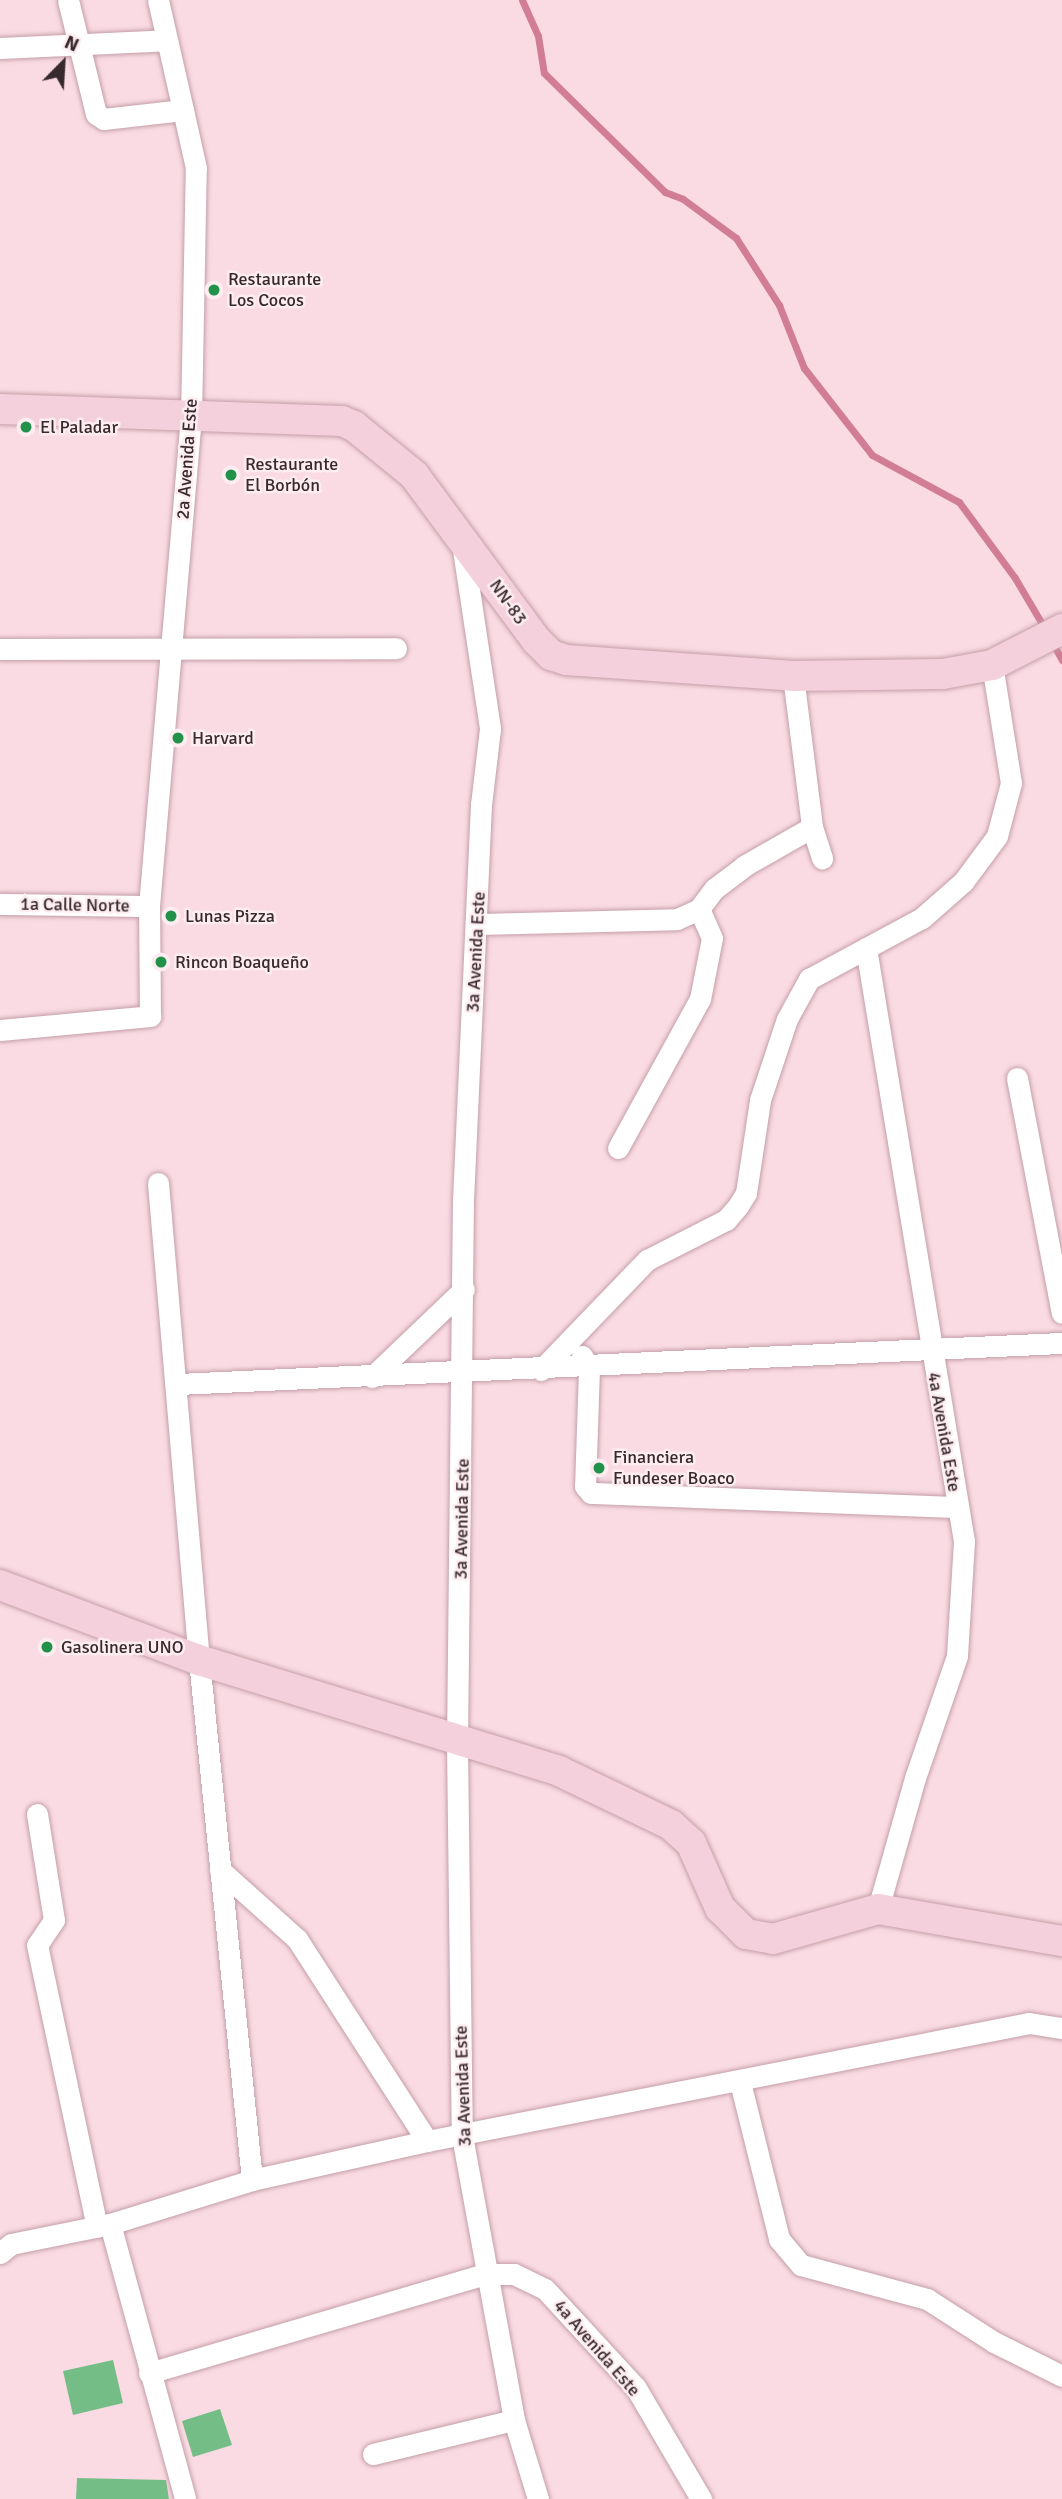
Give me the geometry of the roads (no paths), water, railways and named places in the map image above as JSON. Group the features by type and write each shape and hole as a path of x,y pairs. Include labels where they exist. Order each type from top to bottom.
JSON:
{"main road":[{"name":"NN-83","path":"0,408 191,418 342,421 354,426 414,475 551,655 793,676 943,674 992,665 1050,636"},
{"path":"0,1585 199,1660 457,1743 559,1771 671,1825 691,1843 720,1908 746,1934 773,1939 878,1909 1062,1941"}],"street":[{"path":"68,0 96,114 104,119 183,110"},
{"name":"2a Avenida Este","path":"0,1030 150,1016 149,906 191,418 197,168 159,0"},
{"path":"0,48 167,40"},
{"name":"3a Avenida Este","path":"460,534 490,729 481,804 478,924 463,1198 464,1374 457,1743 462,2136 485,2274 514,2420 538,2499"},
{"path":"0,649 396,648"},
{"path":"541,1370 647,1260 726,1220 738,1206 746,1193 760,1100 787,1019 809,979 922,918 963,882 997,836 1012,783 992,665"},
{"path":"793,676 812,827 822,858"},
{"path":"478,924 677,919 699,909 714,889 744,866 812,827"},
{"name":"1a Calle Norte","path":"0,904 149,906"},
{"path":"618,1148 700,999 712,938 699,909"},
{"name":"4a Avenida Este","path":"866,948 929,1346 964,1541 957,1656 915,1778 878,1909"},
{"path":"1017,1078 1062,1313"},
{"path":"158,1183 178,1384 199,1660 252,2180"},
{"path":"372,1377 464,1289"},
{"path":"572,1338 589,1368 584,1486 591,1493 957,1507"},
{"path":"178,1384 464,1374 929,1346 1062,1343"},
{"path":"37,1814 54,1920 37,1945 104,2225 185,2499"},
{"path":"220,1870 297,1939 427,2141"},
{"path":"0,2253 11,2244 104,2225 252,2180 427,2141 740,2082 1029,2023 1062,2028"},
{"path":"740,2082 779,2239 801,2265 927,2299 994,2342 1062,2376"},
{"path":"149,2373 485,2274"},
{"name":"4a Avenida Este","path":"485,2274 514,2274 545,2289 636,2388 701,2499"},
{"path":"373,2454 514,2420"}],"waterway":[{"path":"522,0 538,36 544,73 665,192 683,199 736,238 779,305 804,368 872,455 959,502 1015,578 1045,629"},
{"path":"1052,642 1062,660"}],"place":[{"name":"Restaurante Los Cocos","path":"214,290"},
{"name":"El Paladar","path":"26,427"},
{"name":"Restaurante El Borbón","path":"231,475"},
{"name":"Harvard","path":"178,738"},
{"name":"Lunas Pizza","path":"171,916"},
{"name":"Rincon Boaqueño","path":"161,962"},
{"name":"Financiera Fundeser Boaco","path":"599,1468"},
{"name":"Gasolinera UNO","path":"47,1647"}]}
